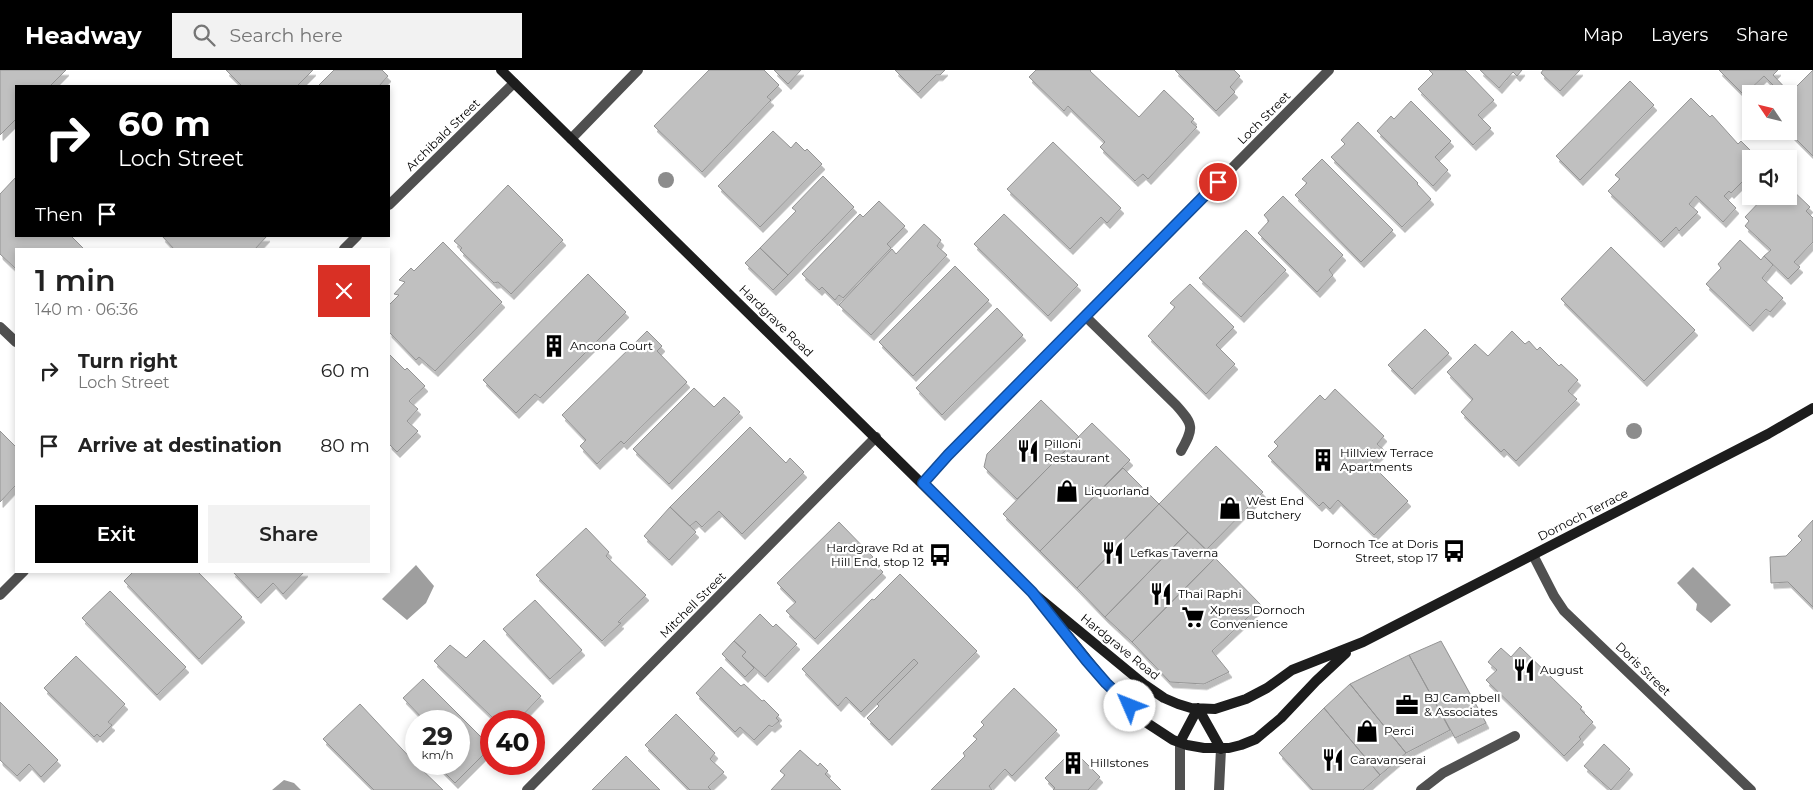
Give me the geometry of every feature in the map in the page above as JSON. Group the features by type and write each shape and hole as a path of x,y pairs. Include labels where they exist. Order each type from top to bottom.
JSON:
{"street":[{"name":"Hardgrave Road","path":"501,70 1032,592 1150,688 1171,701 1191,708 1198,708"},
{"path":"571,139 638,70"},
{"name":"Loch Street","path":"923,483 948,455 1329,70"},
{"name":"Archibald Street","path":"390,204 514,83"},
{"path":"345,248 356,237"},
{"path":"1085,316 1189,420 1190,434 1181,451"},
{"path":"0,326 15,341"},
{"name":"Dornoch Terrace","path":"1204,748 1222,748 1245,744 1263,734 1281,718 1327,669 1363,642 1768,434 1813,408"},
{"name":"Mitchell Street","path":"528,790 876,437"},
{"name":"Doris Street","path":"1533,555 1564,611 1751,790"},
{"path":"0,595 22,573"},
{"name":"Hardgrave Road","path":"1032,592 1106,683 1152,727 1180,742 1204,748"},
{"name":"Dornoch Terrace","path":"1198,708 1215,709 1237,703 1267,688 1292,670 1363,642"},
{"path":"1180,790 1180,742 1198,708"},
{"path":"1198,708 1222,748 1219,790"},
{"path":"1421,790 1443,773 1515,736"}],"shaded area":[{"path":"416,565 434,586 426,603 407,620 382,599"},
{"path":"1693,567 1731,605 1711,623 1696,610 1697,604 1677,583"},
{"path":"284,780 294,783 301,790 272,790"}],"building":[{"path":"0,70 66,70 51,85 15,85 15,120 0,135"},
{"path":"226,70 313,70 298,85 241,85"},
{"path":"334,70 382,70 388,76 380,85 319,85"},
{"path":"709,70 764,70 779,85 767,97 771,100 702,172 654,126"},
{"path":"774,70 801,70 788,84"},
{"path":"895,70 945,70 940,75 936,75 918,93"},
{"path":"1036,70 1091,70 1139,117 1164,90 1194,119 1191,122 1197,127 1148,179 1143,174 1135,181 1100,147 1105,142 1068,106 1064,111 1029,77"},
{"path":"1175,70 1234,70 1240,76 1230,87 1235,92 1216,111"},
{"path":"1429,70 1465,70 1494,100 1478,115 1491,128 1473,145 1418,89 1433,74"},
{"path":"1480,70 1522,70 1517,76 1513,72 1499,88"},
{"path":"1543,70 1580,70 1560,91 1541,73"},
{"path":"1719,70 1778,70 1773,75 1782,85 1773,85 1764,76 1755,85 1742,85 1742,93"},
{"path":"1813,70 1813,156 1797,140 1798,85"},
{"path":"1630,81 1654,105 1580,180 1556,156"},
{"path":"1691,98 1710,117 1712,115 1738,144 1741,141 1750,150 1742,150 1742,182 1731,193 1729,191 1724,196 1736,208 1723,222 1696,196 1689,204 1698,212 1679,231 1676,227 1661,242 1608,191 1620,179 1615,175"},
{"path":"1411,101 1451,141 1435,157 1448,170 1433,186 1377,131 1391,116 1394,119"},
{"path":"1358,122 1418,183 1431,199 1402,227 1331,157 1345,144 1341,140"},
{"path":"773,131 791,148 796,142 805,151 807,149 822,164 760,227 718,186"},
{"path":"1053,142 1121,208 1107,223 1101,217 1070,249 1007,189"},
{"path":"1322,159 1393,230 1361,262 1295,195 1307,183 1302,179"},
{"path":"823,176 854,207 788,275 760,248 796,211 792,208"},
{"path":"15,178 15,237 72,237 83,248 15,248 15,268 0,254 0,194"},
{"path":"508,185 563,240 511,294 498,282 494,283 460,250 462,248 454,241"},
{"path":"1797,195 1810,207 1806,211 1813,218 1813,242 1794,262 1800,267 1788,279 1764,256 1771,250 1745,226 1749,221 1745,217 1756,205 1797,205"},
{"path":"1283,196 1343,255 1329,270 1333,275 1317,292 1258,233 1269,221 1264,215"},
{"path":"879,201 905,226 887,244 891,248 843,298 839,295 835,300 822,287 819,290 802,274 860,214 863,217"},
{"path":"1004,214 1078,285 1048,316 974,244"},
{"path":"924,224 941,240 937,246 947,255 871,335 839,305 892,249 896,254"},
{"path":"1246,230 1286,270 1241,317 1199,278"},
{"path":"163,237 266,237 256,248 173,248"},
{"path":"1740,240 1761,260 1764,256 1773,265 1762,278 1783,298 1770,312 1766,309 1750,326 1706,284 1721,268 1718,264"},
{"path":"443,242 502,302 435,371 419,357 416,360 390,333 390,304 399,295 394,294 405,282 399,280 411,268 414,271"},
{"path":"1611,247 1695,330 1644,381 1561,299"},
{"path":"760,248 788,275 773,290 745,263"},
{"path":"955,266 989,300 913,376 879,342"},
{"name":"Ancona Court","path":"588,274 626,312 540,398 535,394 516,413 483,380"},
{"path":"1190,284 1234,327 1216,345 1235,364 1206,394 1148,336 1175,307 1170,303"},
{"path":"997,308 1023,335 942,415 916,388"},
{"path":"1425,329 1449,353 1412,389 1388,365"},
{"path":"647,331 662,346 657,351 687,382 624,444 621,441 597,464 580,446 586,440 562,415"},
{"path":"1512,331 1525,344 1529,341 1537,350 1540,347 1559,366 1561,364 1578,380 1568,391 1577,399 1516,461 1504,449 1501,452 1461,412 1473,399 1447,372 1475,344 1488,356"},
{"path":"390,355 405,370 407,368 425,386 409,401 418,409 407,421 418,431 397,452 390,445"},
{"path":"694,388 714,407 724,397 740,412 669,484 633,449"},
{"name":"Hillview Terrace Apartments","path":"1335,389 1384,436 1377,444 1384,450 1370,463 1408,501 1374,535 1338,500 1330,509 1323,502 1319,506 1268,456 1278,446 1274,442 1320,395 1325,400"},
{"path":"1041,400 1079,437 1017,499 984,467 987,454"},
{"path":"1092,423 1130,460 1040,551 1003,514"},
{"path":"750,427 786,463 790,458 804,472 742,534 719,511 702,527 696,521 690,526 670,507"},
{"path":"0,431 15,446 15,486 0,502"},
{"path":"1216,446 1263,492 1206,550 1159,504"},
{"path":"1123,468 1159,504 1077,588 1040,551"},
{"path":"1159,504 1188,532 1105,617 1077,588"},
{"path":"670,507 696,532 669,560 644,536"},
{"path":"1813,520 1813,607 1788,582 1771,583 1770,557 1786,556 1802,540 1798,536"},
{"path":"839,522 873,557 870,559 883,572 815,639 786,611 796,602 777,583"},
{"path":"586,528 609,552 606,556 646,595 618,622 621,623 602,641 536,575"},
{"path":"1188,532 1215,558 1132,642 1105,617"},
{"path":"1215,558 1261,605 1212,651 1229,672 1204,684 1170,682 1132,642"},
{"path":"132,573 199,573 242,617 199,659 124,581"},
{"path":"234,573 303,573 283,594 273,583 258,598"},
{"path":"900,574 977,651 889,740 867,718 879,706 877,704 918,663 914,659 861,712 846,697 838,706 802,669 872,599 874,600"},
{"path":"110,591 186,667 157,695 82,618"},
{"path":"535,600 582,650 550,679 503,629"},
{"path":"760,614 773,627 776,624 797,644 765,677 742,656 746,652 734,641"},
{"path":"484,640 541,696 528,710 485,710 434,661 450,645 466,658"},
{"path":"734,641 746,652 742,656 754,668 745,677 722,654"},
{"path":"1441,641 1486,723 1455,738 1409,655"},
{"path":"1520,647 1582,707 1580,709 1593,722 1579,737 1581,739 1564,756 1486,680 1497,670 1488,662 1501,648 1511,657"},
{"path":"1409,655 1450,730 1406,753 1350,684"},
{"path":"76,656 125,704 108,722 112,725 100,737 97,734 94,737 44,688"},
{"path":"721,667 741,686 744,684 762,701 764,700 779,715 776,718 779,721 772,727 769,725 754,740 740,727 735,732 696,693"},
{"path":"423,679 454,710 414,710 403,698"},
{"path":"1350,684 1406,753 1380,775 1324,708"},
{"path":"1014,688 1057,730 1012,776 1005,769 989,786 992,790 931,790 965,756 963,753 977,739 973,736 984,725 981,722"},
{"path":"0,702 58,760 41,777 29,764 17,776 0,760"},
{"path":"360,704 405,752 405,775 427,775 443,790 374,790 323,739"},
{"path":"1324,708 1380,775 1363,790 1313,790 1279,753"},
{"path":"676,714 715,753 710,759 724,772 708,787 711,790 690,790 645,745"},
{"path":"470,726 480,736 480,758 470,768"},
{"path":"1604,744 1630,769 1611,790 1584,766"},
{"path":"800,750 818,766 820,763 828,771 825,774 841,790 771,790 785,775 780,771"},
{"name":"Hillstones","path":"1073,750 1100,777 1088,790 1053,790 1055,788 1045,778"},
{"path":"626,756 660,790 592,790"},
{"path":"447,775 463,775 455,783"}],"place":[{"name":"Ancona Court","path":"554,346"},
{"name":"Pilloni Restaurant","path":"1028,451"},
{"name":"Hillview Terrace Apartments","path":"1323,460"},
{"name":"Liquorland","path":"1067,491"},
{"name":"West End Butchery","path":"1230,508"},
{"name":"Dornoch Tce at Doris Street, stop 17","path":"1454,551"},
{"name":"Lefkas Taverna","path":"1113,553"},
{"name":"Hardgrave Rd at Hill End, stop 12","path":"940,555"},
{"name":"Thai Raphi","path":"1161,594"},
{"name":"Xpress Dornoch Convenience","path":"1193,617"},
{"name":"August","path":"1524,670"},
{"name":"BJ Campbell & Associates","path":"1407,705"},
{"name":"Perci","path":"1367,731"},
{"name":"Caravanserai","path":"1333,760"},
{"name":"Hillstones","path":"1073,763"}],"route":[{"path":"1130,706 1086,660 1032,592 923,483 948,455 1218,182"}]}
